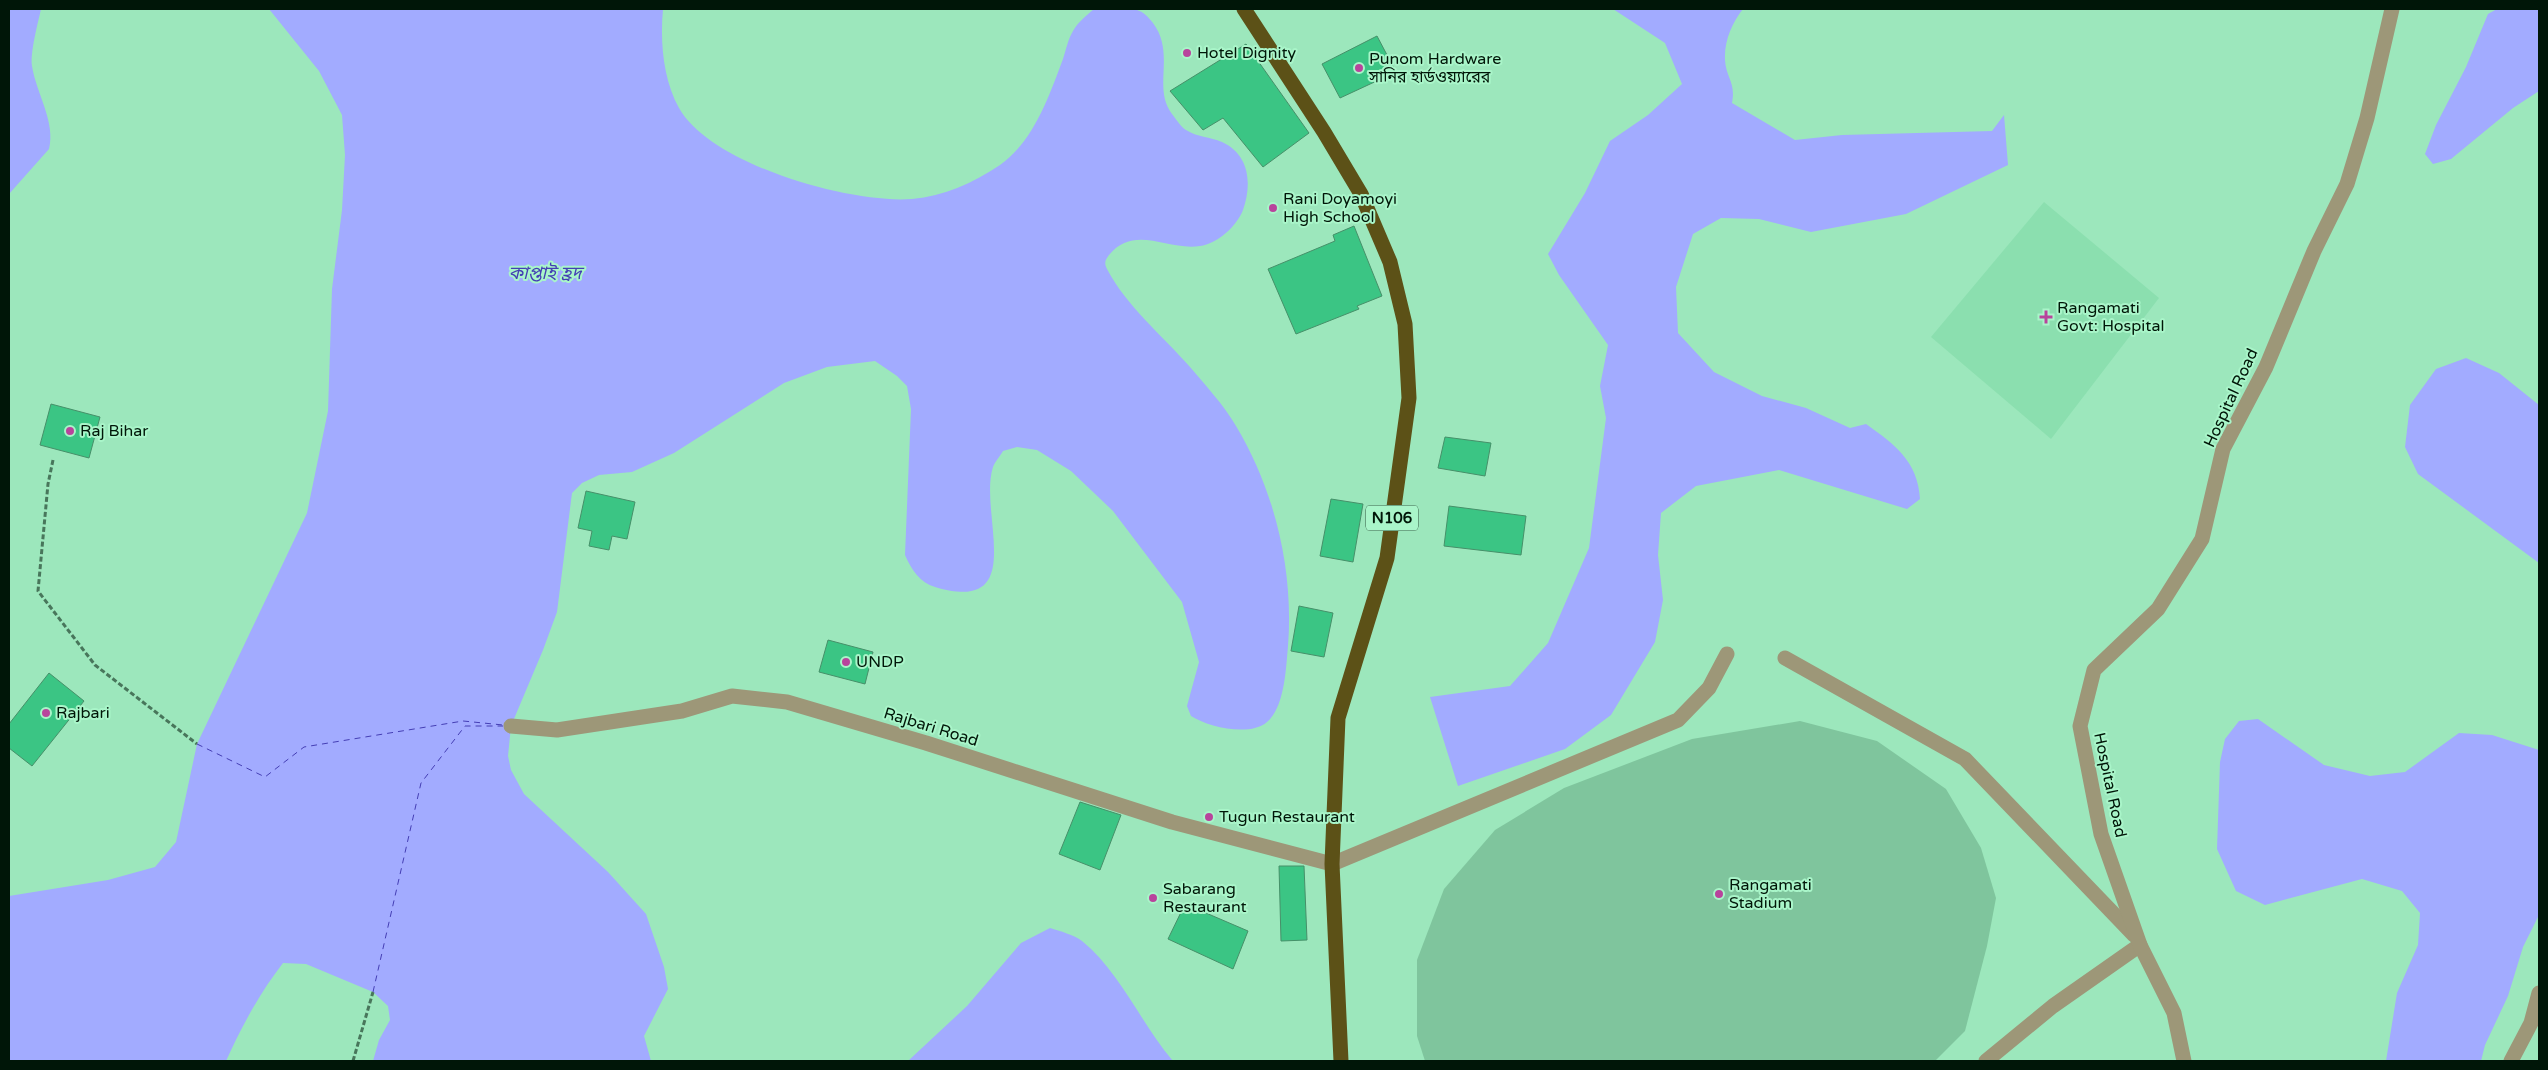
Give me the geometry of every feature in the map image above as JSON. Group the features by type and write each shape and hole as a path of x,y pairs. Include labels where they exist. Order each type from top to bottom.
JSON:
{"highway":[{"name":"N106","path":"1244,9 1324,132 1361,194 1390,262 1404,324 1409,398 1387,558 1338,718 1332,864 1341,1061"}],"street":[{"name":"Hospital Road","path":"2184,1061 2174,1013 2138,942 2101,834 2080,726 2094,670 2158,609 2202,540 2223,449 2266,367 2314,251 2347,184 2368,118 2392,9"},
{"path":"1332,864 1678,720 1709,688 1727,654"},
{"path":"1785,658 1965,759 2138,942 2053,1006 1986,1061"},
{"name":"Rajbari Road","path":"511,726 557,730 682,711 732,696 787,702 926,743 1172,822 1332,864"},
{"path":"2511,1061 2531,1023 2539,993"}],"path":[{"path":"53,460 48,484 38,591 95,665 197,744"},
{"path":"353,1061 373,992"}],"shaded area":[{"name":"Rangamati Govt: Hospital","path":"2044,202 2159,298 2051,439 1931,337"},
{"name":"Rangamati Stadium","path":"1800,721 1877,741 1946,789 1981,848 1996,898 1987,946 1965,1031 1935,1061 1425,1061 1417,1036 1417,960 1444,889 1495,830 1564,788 1692,739"}],"water":[{"name":"কাপ্তাই হ্রদ","path":"1127,8 1144,13 1160,35 1163,47 1163,82 1166,104 1180,125 1186,130 1222,142 1238,154 1243,162 1248,180 1246,200 1236,222 1226,233 1213,242 1206,245 1188,247 1152,241 1130,241 1119,246 1109,255 1105,265 1124,296 1190,367 1226,410 1250,451 1261,477 1279,532 1288,589 1288,646 1284,686 1278,707 1273,715 1260,726 1240,730 1218,727 1191,716 1187,706 1199,662 1182,602 1113,511 1071,471 1037,450 1017,447 1003,451 993,467 990,487 994,555 991,573 982,587 964,592 935,587 920,579 905,555 911,409 907,386 897,376 875,361 827,367 784,383 674,453 632,472 599,475 582,483 572,493 557,612 511,726 508,756 511,770 524,794 608,872 646,914 664,967 668,989 644,1036 651,1061 373,1061 379,1040 390,1020 388,1006 373,992 306,964 283,963 251,1010 226,1061 9,1061 9,896 108,880 155,867 176,842 197,744 307,513 328,411 332,289 342,210 345,155 342,115 319,71 269,9 663,9 664,60 669,85 679,108 696,128 720,147 751,163 785,177 854,195 886,199 912,199 947,192 969,183 1000,165 1022,144 1039,117 1052,88 1068,41 1080,22 1094,9"},
{"path":"9,9 41,9 33,46 32,66 48,118 50,139 49,149 9,194"},
{"path":"1613,9 1743,9 1732,26 1727,39 1725,53 1727,71 1733,90 1732,103 1795,140 1842,135 1992,131 2004,115 2008,165 1906,214 1811,232 1759,219 1721,218 1693,234 1676,287 1678,333 1714,372 1762,396 1806,408 1850,428 1866,424 1895,446 1903,455 1915,474 1920,499 1907,509 1779,470 1696,486 1661,513 1658,555 1663,600 1655,642 1611,715 1565,749 1458,786 1430,697 1510,686 1548,643 1589,548 1606,418 1600,386 1608,345 1559,275 1548,254 1585,193 1610,141 1648,115 1682,84 1665,43"},
{"path":"2497,9 2539,9 2539,91 2513,108 2451,159 2433,164 2425,154 2436,125 2466,67 2488,14"},
{"path":"2466,358 2499,373 2539,405 2539,563 2418,474 2405,447 2410,405 2436,369"},
{"path":"2258,719 2324,765 2370,776 2405,772 2459,733 2492,735 2539,750 2539,915 2523,947 2508,996 2485,1045 2481,1061 2386,1061 2397,993 2418,945 2420,913 2402,891 2362,879 2265,905 2236,891 2217,849 2220,762 2225,739 2239,721"},
{"path":"1050,928 1079,939 1096,954 1119,983 1173,1061 908,1061 967,1006 1021,943"}],"building":[{"name":"Punom Hardware সানির হার্ডওয়্যারের","path":"1377,36 1396,72 1340,98 1322,64"},
{"path":"1246,44 1309,133 1263,167 1223,118 1203,130 1170,91"},
{"path":"1354,226 1382,296 1357,306 1359,309 1296,334 1268,269 1335,241 1333,235"},
{"name":"Raj Bihar","path":"51,404 100,417 89,458 40,445"},
{"path":"1445,437 1491,443 1485,476 1438,468"},
{"path":"586,491 635,502 627,539 612,536 609,550 589,546 592,531 578,528"},
{"path":"1331,499 1363,504 1353,562 1320,556"},
{"path":"1449,506 1526,516 1521,555 1444,546"},
{"path":"1299,606 1333,613 1324,657 1291,651"},
{"name":"UNDP","path":"828,640 873,652 865,684 819,672"},
{"name":"Rajbari","path":"49,673 84,701 32,766 9,748 9,724"},
{"path":"1080,802 1121,815 1100,870 1059,854"},
{"path":"1279,866 1304,866 1307,940 1281,941"},
{"path":"1185,904 1248,931 1233,969 1168,939"}],"ferry route":[{"path":"197,744 265,777 304,747 463,721 503,725"},
{"path":"373,992 421,783 465,726 503,726"}],"place":[{"name":"Hotel Dignity","path":"1187,53"},
{"name":"Punom Hardware সানির হার্ডওয়্যারের","path":"1359,68"},
{"name":"Rani Doyamoyi High School","path":"1273,208"},
{"name":"Rangamati Govt: Hospital","path":"2046,317"},
{"name":"Raj Bihar","path":"70,431"},
{"name":"UNDP","path":"846,662"},
{"name":"Rajbari","path":"46,713"},
{"name":"Tugun Restaurant","path":"1209,817"},
{"name":"Rangamati Stadium","path":"1719,894"},
{"name":"Sabarang Restaurant","path":"1153,898"}]}
